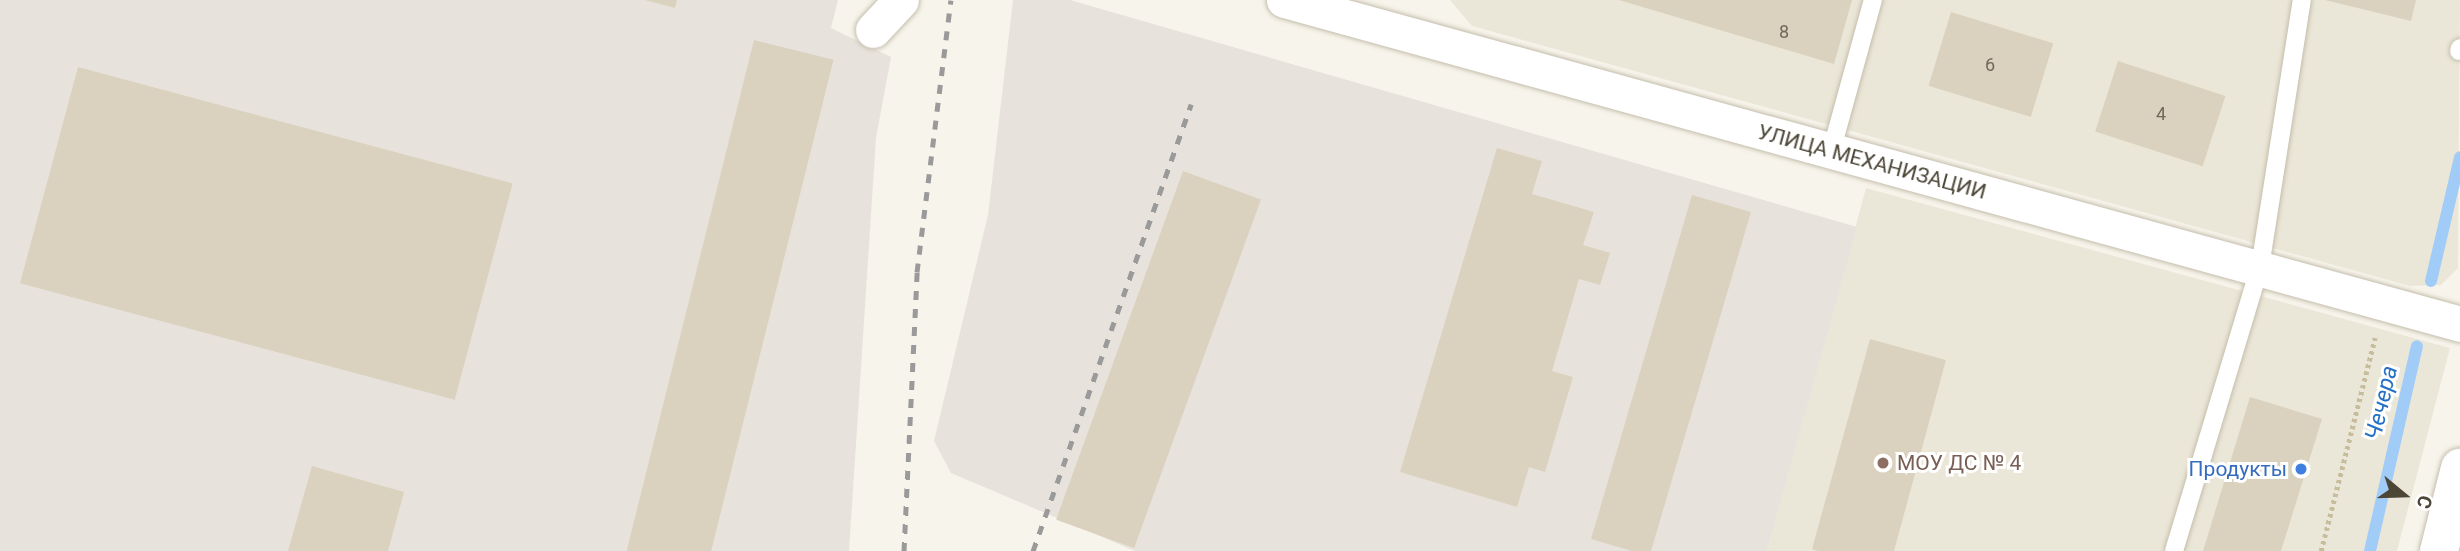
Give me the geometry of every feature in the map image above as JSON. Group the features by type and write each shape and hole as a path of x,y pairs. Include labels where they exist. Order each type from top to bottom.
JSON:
{"street":[{"path":"873,30 901,0"},
{"name":"УЛИЦА МЕХАНИЗАЦИИ","path":"1284,0 1390,15 1831,152 2260,267 2460,324"},
{"path":"2439,551 2460,468"}],"lane":[{"path":"1831,152 1873,0"},
{"path":"2174,551 2260,267 2302,0"}],"path":[{"path":"2321,551 2385,303"}],"shaded area":[{"path":"0,0 838,0 831,28 891,57 876,138 849,551 0,551"},
{"path":"1013,0 1070,0 1857,227 1767,551 1135,551 951,473 934,441 988,215"},
{"path":"1450,0 2460,0 2458,268 2441,285 2410,286 1472,26"},
{"path":"1866,188 2450,348 2397,551 1767,551"}],"building":[{"path":"645,0 677,0 675,8"},
{"path":"1619,0 1852,0 1834,64"},
{"path":"2325,0 2416,0 2411,21"},
{"path":"1951,12 2053,43 2031,117 1928,86"},
{"path":"754,40 834,60 711,551 627,550"},
{"path":"2118,61 2225,96 2203,166 2095,131"},
{"path":"78,67 513,183 455,400 20,283"},
{"path":"1497,148 1542,161 1532,194 1594,212 1583,245 1610,253 1600,285 1579,279 1552,371 1573,377 1545,472 1529,467 1517,507 1400,472"},
{"path":"1183,171 1261,199 1134,548 1056,520"},
{"path":"1692,195 1751,212 1651,551 1632,551 1591,539"},
{"path":"1870,339 1946,360 1894,551 1818,551 1812,549"},
{"path":"2250,397 2322,419 2281,551 2203,551"},
{"path":"312,466 404,492 388,551 288,551"}],"waterway":[{"name":"Чечера","path":"2431,281 2460,157"},
{"name":"Чечера","path":"2370,551 2417,346"}],"railway":[{"path":"904,551 917,272 951,0"},
{"path":"1033,551 1191,104"}],"place":[{"name":"МОУ ДС № 4","path":"1883,463"},
{"name":"Продукты","path":"2301,469"}]}
